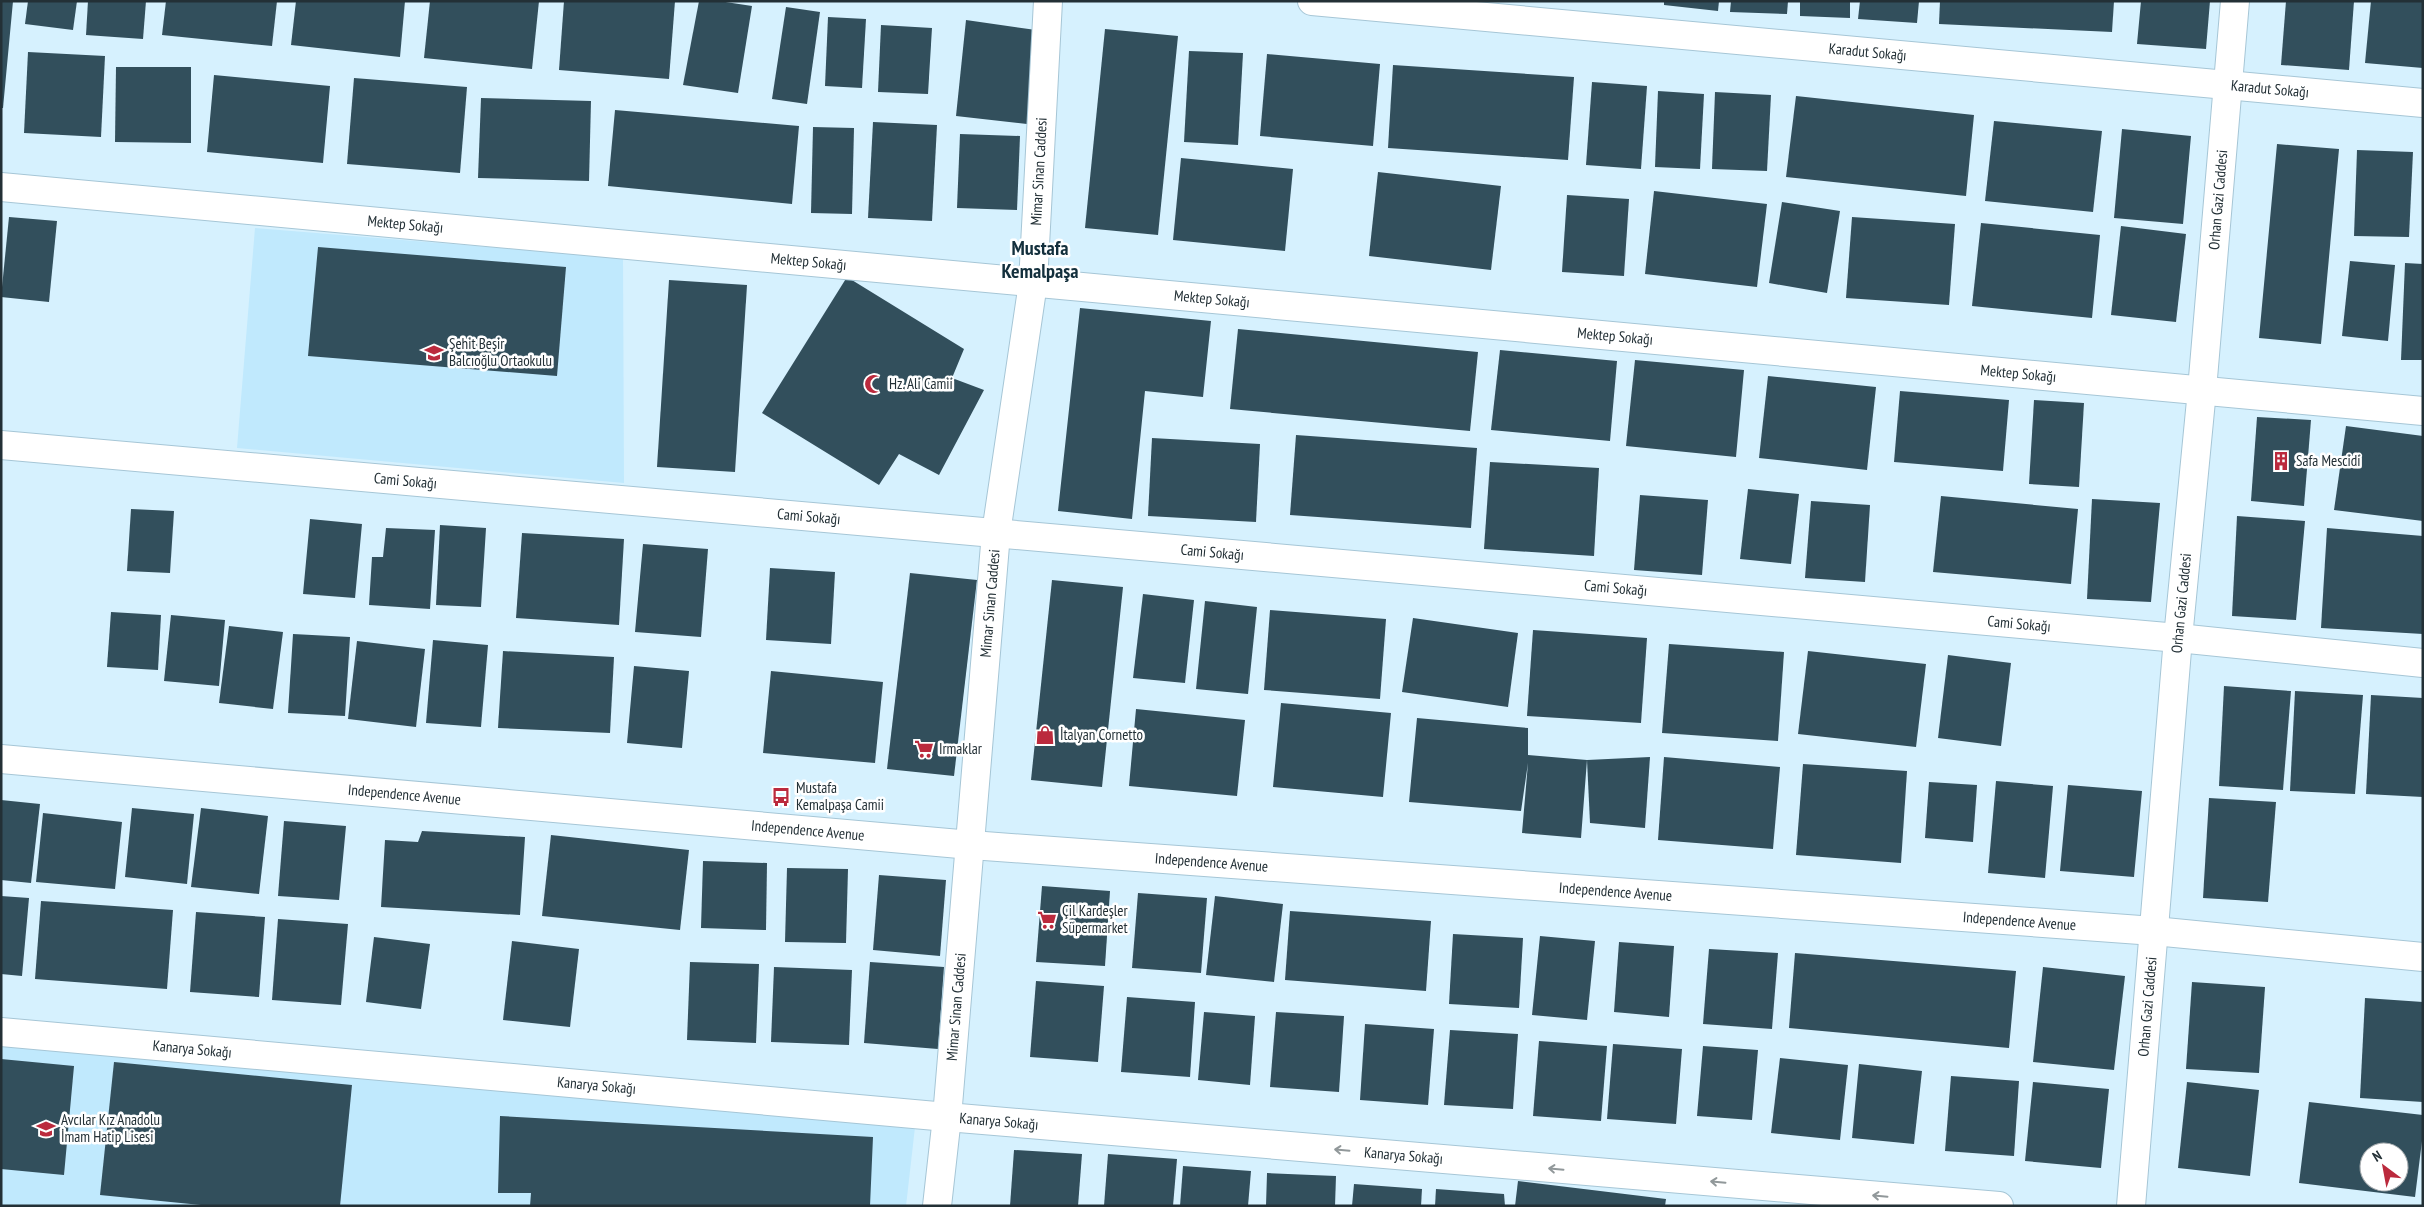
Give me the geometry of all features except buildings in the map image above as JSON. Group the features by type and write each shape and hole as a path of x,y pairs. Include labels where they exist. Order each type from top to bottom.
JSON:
{"street":[{"name":"Mimar Sinan Caddesi","path":"937,1206 947,1117 996,533 1034,283 1048,1"},
{"name":"Karadut Sokağı","path":"1312,1 2423,103"},
{"name":"Orhan Gazi Caddesi","path":"2131,1206 2178,638 2202,390 2235,1"},
{"name":"Mektep Sokağı","path":"1,187 2423,411"},
{"name":"Cami Sokağı","path":"1,445 2178,638 2423,663"},
{"name":"Independence Avenue","path":"1,758 970,846 2154,931 2423,956"},
{"name":"Kanarya Sokağı","path":"1,1032 947,1117 1999,1206"}],"shaded area":[{"name":"Şehit Beşir Balcıoğlu Ortaokulu","path":"255,228 623,258 624,483 237,448"},
{"path":"1,1045 915,1127 906,1206 1,1206"}],"place":[{"name":"Şehit Beşir Balcıoğlu Ortaokulu","path":"434,353"},
{"name":"Hz. Ali Camii","path":"874,384"},
{"name":"Safa Mescidi","path":"2281,461"},
{"name":"İtalyan Cornetto","path":"1045,735"},
{"name":"Irmaklar","path":"924,749"},
{"name":"Mustafa Kemalpaşa Camii","path":"781,797"},
{"name":"Çil Kardeşler Süpermarket","path":"1047,920"},
{"name":"Avcılar Kız Anadolu İmam Hatip Lisesi","path":"46,1129"}],"district":[{"name":"Mustafa Kemalpaşa","path":"1040,260"}]}
